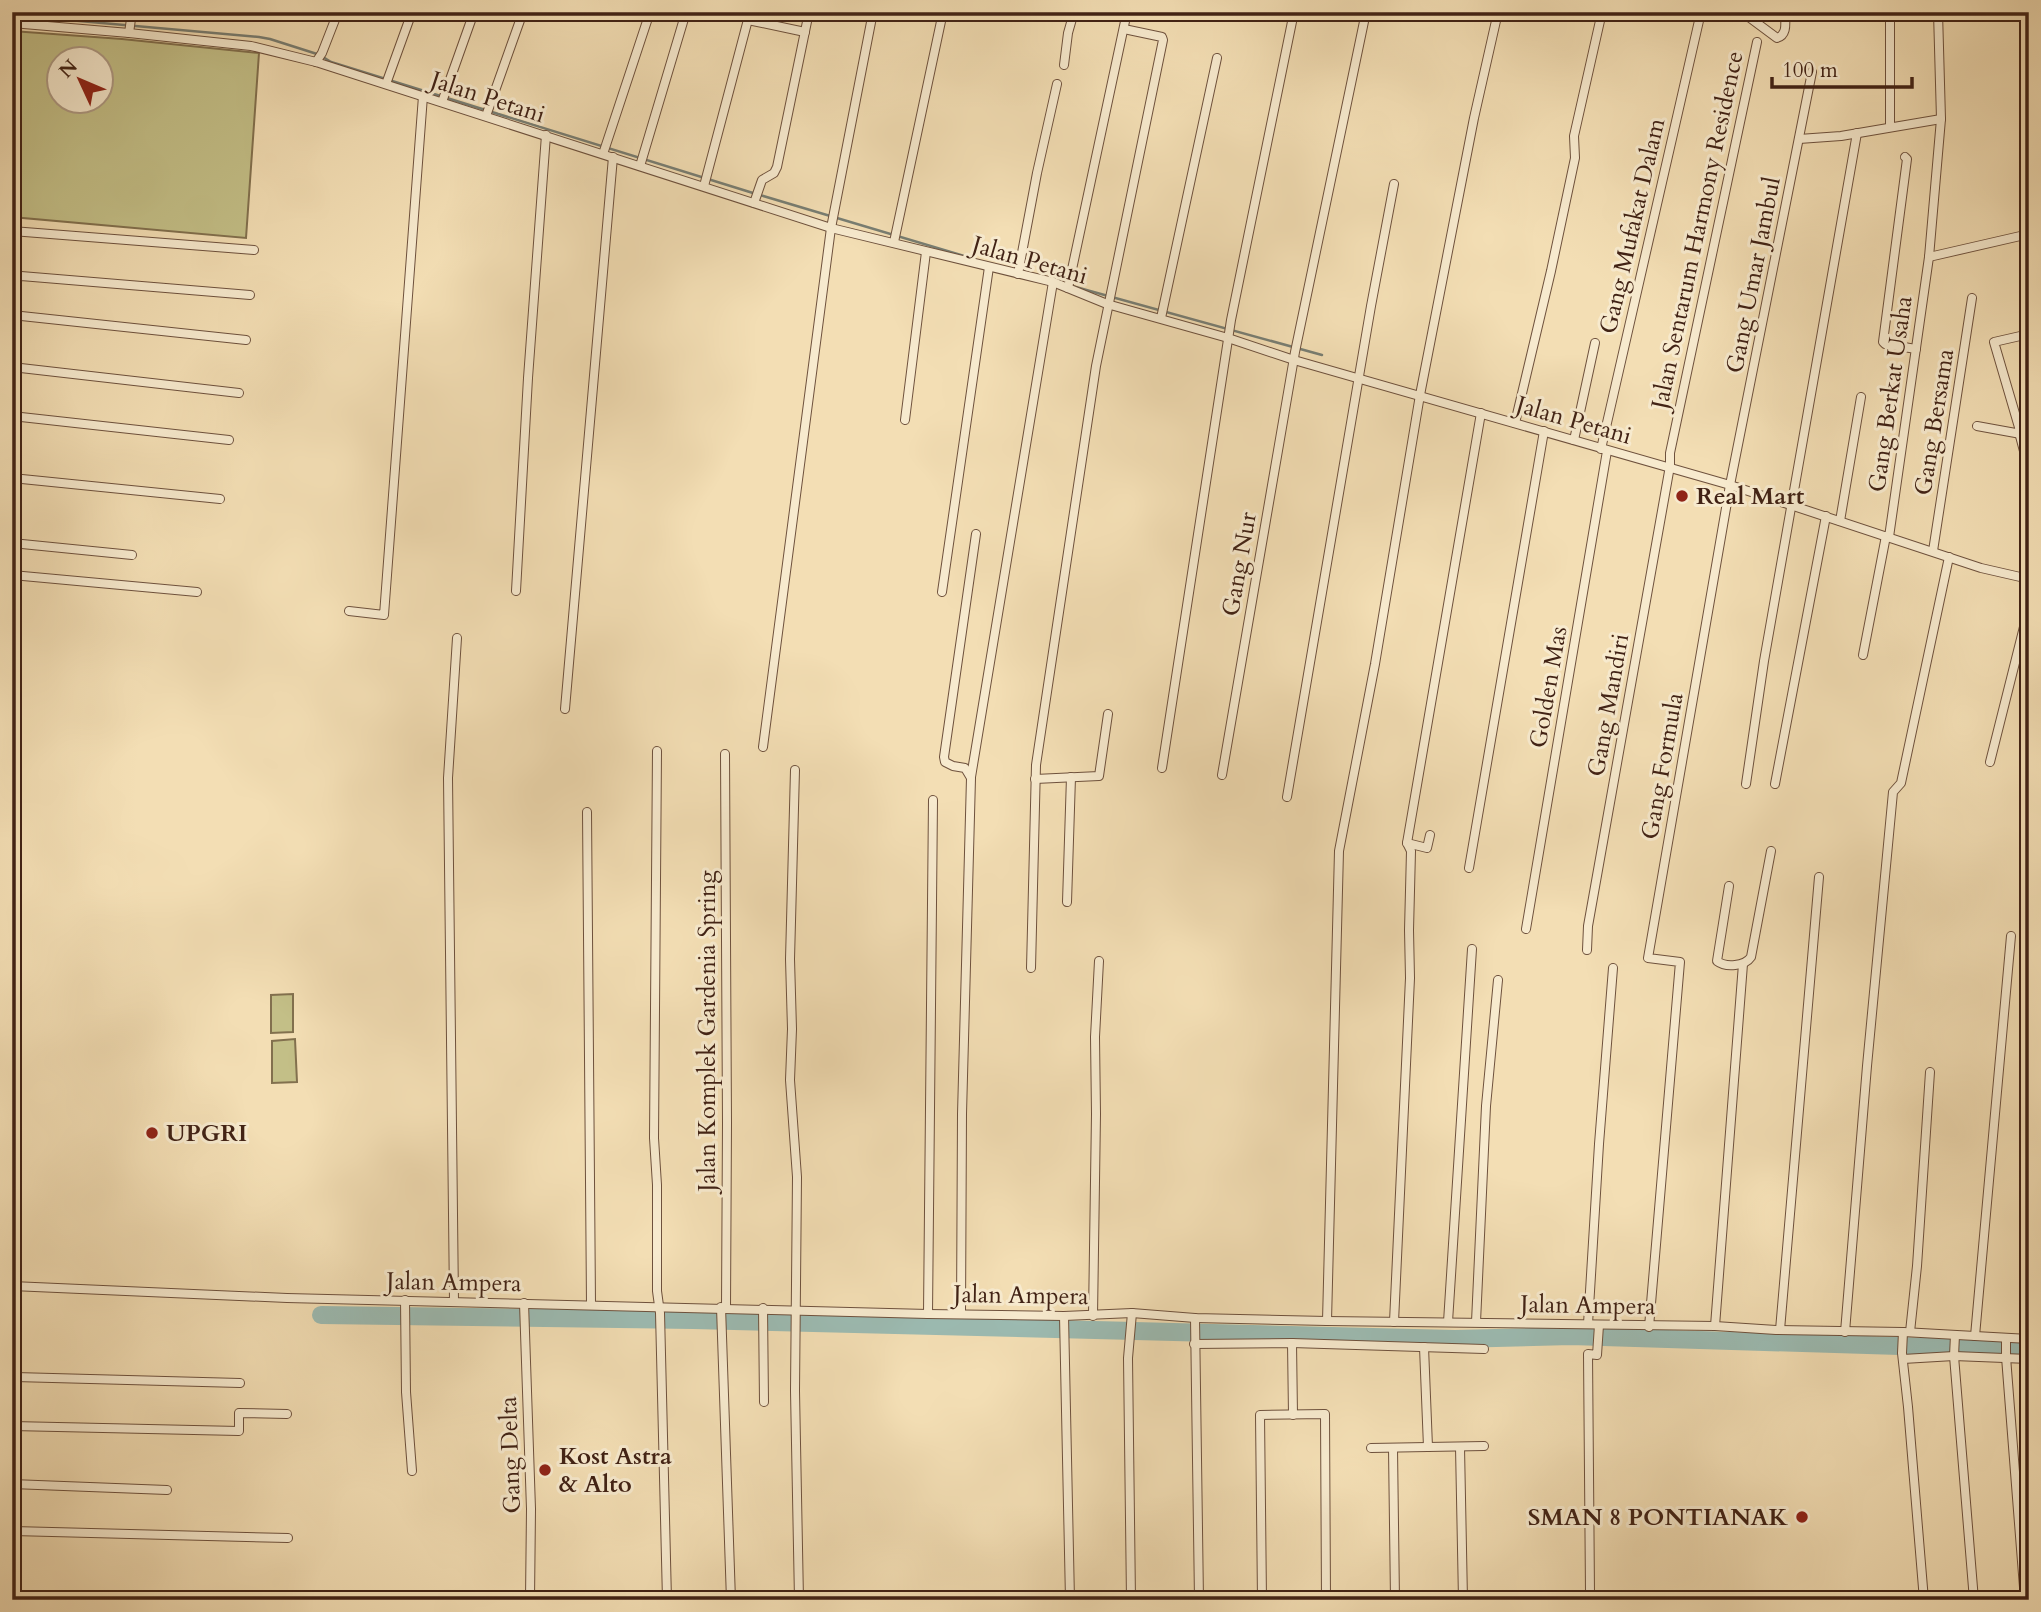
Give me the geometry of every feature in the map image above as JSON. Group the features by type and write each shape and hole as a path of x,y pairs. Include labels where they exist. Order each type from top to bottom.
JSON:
{"street":[{"path":"129,28 131,12"},
{"path":"318,59 338,12"},
{"path":"386,85 412,12"},
{"path":"443,102 474,12"},
{"path":"486,116 523,12"},
{"path":"565,709 607,151 650,12"},
{"path":"642,159 686,12"},
{"path":"755,200 762,180 774,173 777,167 809,12"},
{"path":"763,747 831,226 873,12"},
{"path":"895,240 943,12"},
{"path":"1064,65 1074,12"},
{"path":"1069,284 1127,12"},
{"path":"1162,768 1231,320 1294,12"},
{"name":"Gang Nur","path":"1222,775 1298,339 1366,12"},
{"path":"1327,1321 1339,851 1376,664 1420,395 1474,118 1498,12"},
{"path":"1515,422 1551,271 1574,158 1574,136 1602,12"},
{"name":"Gang Mufakat Dalam","path":"1604,450 1701,12"},
{"path":"1742,12 1777,38 1785,32 1785,12"},
{"path":"1890,127 1890,14 1919,12"},
{"name":"Gang Berkat Usaha","path":"1863,655 1887,536 1929,257 1941,119 1938,12"},
{"path":"704,184 749,16 805,32"},
{"name":"Jalan Petani","path":"12,23 129,28 318,59 386,85 545,135 642,159 704,184 831,226 895,240 926,252 1069,284 1107,304 1163,312 1359,378 1604,450 1670,466 1981,568 2029,579"},
{"path":"1031,968 1035,779 1096,366 1163,40 1162,37 1124,29"},
{"name":"Jalan Sentarum Harmony Residence","path":"1670,466 1670,453 1684,382 1757,42"},
{"path":"1163,312 1217,58"},
{"name":"Gang Umar Jambul","path":"1714,581 1730,485 1812,72"},
{"path":"1018,274 1057,84"},
{"path":"349,611 384,615 423,96"},
{"path":"1799,139 1825,138 1941,119"},
{"path":"1746,784 1764,662 1857,133"},
{"path":"516,591 545,135"},
{"path":"1905,156 1907,159 1883,342 1916,349"},
{"path":"1287,797 1394,184"},
{"path":"12,231 254,250"},
{"path":"1929,257 2029,234"},
{"path":"905,420 926,252"},
{"path":"942,592 989,267"},
{"path":"12,291 14,281 21,276 250,295"},
{"path":"961,1314 962,1114 971,778 1053,282"},
{"name":"Gang Bersama","path":"1933,551 1972,298"},
{"path":"12,315 246,340"},
{"path":"2029,334 1994,342 2023,435 2029,470"},
{"path":"1574,440 1595,343"},
{"path":"12,368 239,393"},
{"path":"1840,521 1861,397"},
{"path":"1394,1322 1410,978 1411,851 1407,843 1406,818 1480,413"},
{"path":"12,416 229,440"},
{"path":"1977,426 2023,435"},
{"path":"1469,868 1544,431"},
{"name":"Golden Mas","path":"1526,929 1604,450"},
{"name":"Gang Mandiri","path":"1587,950 1588,926 1670,466"},
{"path":"12,478 220,499"},
{"path":"1774,784 1826,516"},
{"path":"971,778 965,768 945,762 944,757 976,534"},
{"path":"12,543 132,555"},
{"path":"1845,1332 1893,792 1901,783 1949,557"},
{"path":"12,575 197,592"},
{"name":"Gang Formula","path":"1649,1326 1680,962 1648,958 1714,581"},
{"path":"1990,762 2029,607"},
{"path":"454,1301 448,778 457,638"},
{"path":"1035,779 1099,776 1108,715"},
{"path":"657,751 654,1138 667,1600"},
{"name":"Jalan Komplek Gardenia Spring","path":"726,754 727,1110 723,1333 731,1600"},
{"path":"795,770 791,946 793,1029 790,1080 797,1177 795,1417 799,1600"},
{"path":"1067,902 1071,777"},
{"path":"928,1314 933,800"},
{"path":"587,812 591,1304"},
{"path":"1407,843 1427,848 1430,835"},
{"path":"1729,886 1717,961 1721,964 1743,964 1751,957 1771,851"},
{"path":"1780,1330 1819,877"},
{"path":"1975,1336 2011,936"},
{"path":"1448,1322 1472,949"},
{"path":"1093,1316 1095,1037 1099,961"},
{"path":"1715,1326 1743,964"},
{"path":"1588,1324 1613,968"},
{"path":"1476,1322 1486,1106 1498,980"},
{"path":"1924,1600 1909,1407 1902,1356 1917,1266 1930,1072"},
{"name":"Jalan Ampera","path":"12,1286 405,1303 454,1301 525,1306 591,1304 659,1309 723,1307 763,1312 961,1314 1064,1320 1093,1316 1132,1317 1194,1331 1327,1321 1476,1322 1588,1324 1599,1328 1715,1326 1905,1334 1954,1346 1975,1336 2006,1349 2029,1339"},
{"path":"405,1303 403,1322 412,1471"},
{"name":"Gang Delta","path":"525,1306 531,1509 530,1600"},
{"path":"763,1312 764,1402"},
{"path":"1131,1600 1129,1338 1132,1317"},
{"path":"1064,1320 1070,1600"},
{"path":"1590,1593 1588,1354 1597,1354 1599,1328"},
{"path":"1199,1600 1194,1331 1292,1343 1485,1349"},
{"path":"1292,1343 1293,1415"},
{"path":"1902,1356 1954,1346 2006,1349 2029,1359"},
{"path":"1954,1346 1974,1600"},
{"path":"1424,1347 1428,1447"},
{"path":"2006,1349 2025,1600"},
{"path":"240,1383 14,1377 13,1426 239,1431 239,1413 287,1414"},
{"path":"1262,1600 1260,1415 1325,1414 1326,1600"},
{"path":"1371,1448 1485,1446"},
{"path":"1460,1447 1463,1600"},
{"path":"1393,1448 1395,1600"},
{"path":"12,1484 167,1490"},
{"path":"2016,1493 2029,1493"},
{"path":"13,1531 288,1538"}],"shaded area":[{"path":"12,31 259,53 246,238 12,217"},
{"path":"293,994 293,1032 271,1033 271,995"},
{"path":"295,1039 297,1082 272,1083 272,1041"}],"waterway":[{"path":"12,15 259,37 317,54"},
{"path":"323,57 331,62 753,193"},
{"path":"760,195 971,258"},
{"path":"1072,286 1322,355"},
{"path":"321,1315 693,1320 1455,1339 1571,1336 2029,1350"}],"place":[{"name":"Real Mart","path":"1682,496"},
{"name":"UPGRI","path":"152,1133"},
{"name":"Kost Astra & Alto","path":"545,1470"},
{"name":"SMAN 8 PONTIANAK","path":"1802,1517"}]}
